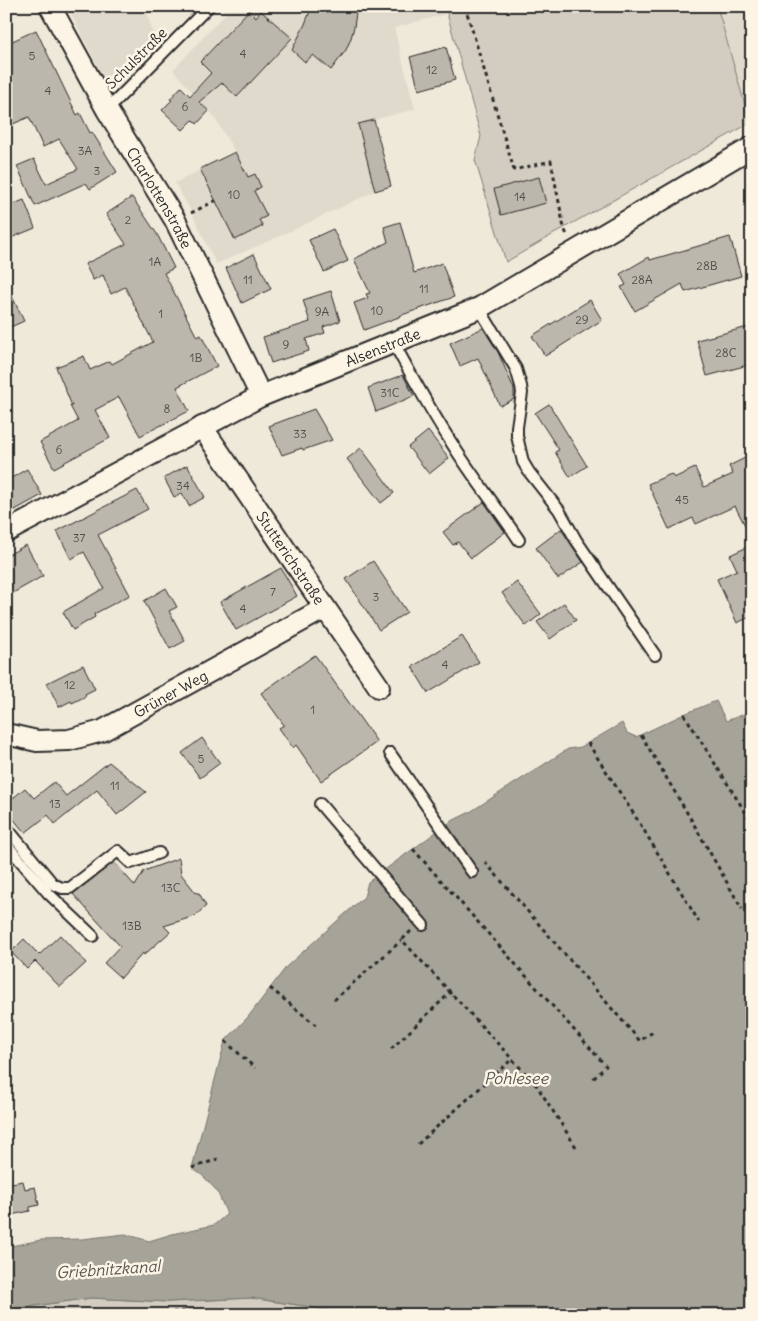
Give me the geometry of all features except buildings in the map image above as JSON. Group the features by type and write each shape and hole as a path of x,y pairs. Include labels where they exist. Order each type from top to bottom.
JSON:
{"street":[{"name":"Charlottenstraße","path":"50,6 107,110 175,220 261,396"},
{"name":"Alsenstraße","path":"6,532 261,396 480,308 752,147"},
{"name":"Stutterichstraße","path":"202,427 379,687"},
{"name":"Grüner Weg","path":"6,734 37,741 70,740 102,732 325,608"}],"lane":[{"name":"Schulstraße","path":"107,110 209,6"},
{"path":"480,308 516,369 519,378 522,393 517,436 523,462 559,510 576,540 655,655"},
{"path":"393,342 451,443 484,493 519,540"},
{"path":"390,753 472,872"},
{"path":"320,804 422,925"},
{"path":"6,828 53,884 62,888 70,888 118,850 131,864 159,854"},
{"path":"6,844 49,894 93,936"}],"path":[{"path":"465,6 514,170 550,161 564,228 573,252"},
{"path":"175,220 217,200"},
{"path":"684,714 752,823"},
{"path":"641,735 742,909"},
{"path":"588,743 642,827 699,922"},
{"path":"413,849 606,1066 591,1081"},
{"path":"482,858 640,1042 654,1031"},
{"path":"334,1000 410,932 404,925"},
{"path":"402,940 537,1086 576,1147"},
{"path":"270,988 316,1025"},
{"path":"391,1049 451,992"},
{"path":"225,1041 256,1068"},
{"path":"418,1144 512,1059"},
{"path":"192,1168 218,1159"},
{"path":"141,1315 184,1311 219,1311 245,1315"}],"shaded area":[{"path":"67,6 145,6 155,42 109,88"},
{"path":"218,6 445,6 446,14 394,28 415,109 358,124 375,191 216,264 192,213 175,183 235,152 213,115 173,70 226,13"},
{"path":"445,6 717,6 750,123 506,262 475,160 481,136"},
{"path":"717,6 752,6 752,123 750,123"},
{"path":"91,1298 168,1302 251,1298 343,1313 344,1315 6,1315 6,1312 20,1308"}],"water":[{"name":"Pohlesee","path":"716,701 726,721 747,713 752,721 752,1315 344,1315 343,1313 251,1298 168,1302 91,1298 20,1308 6,1312 6,1247 41,1240 82,1239 125,1234 149,1241 214,1225 227,1214 217,1191 203,1176 192,1168 225,1041 248,1017 287,966 364,897 368,882 450,822 470,812 568,749 581,747 622,723 627,733 636,737"}],"water label":[{"name":"Griebnitzkanal","path":"108,1269"}]}
